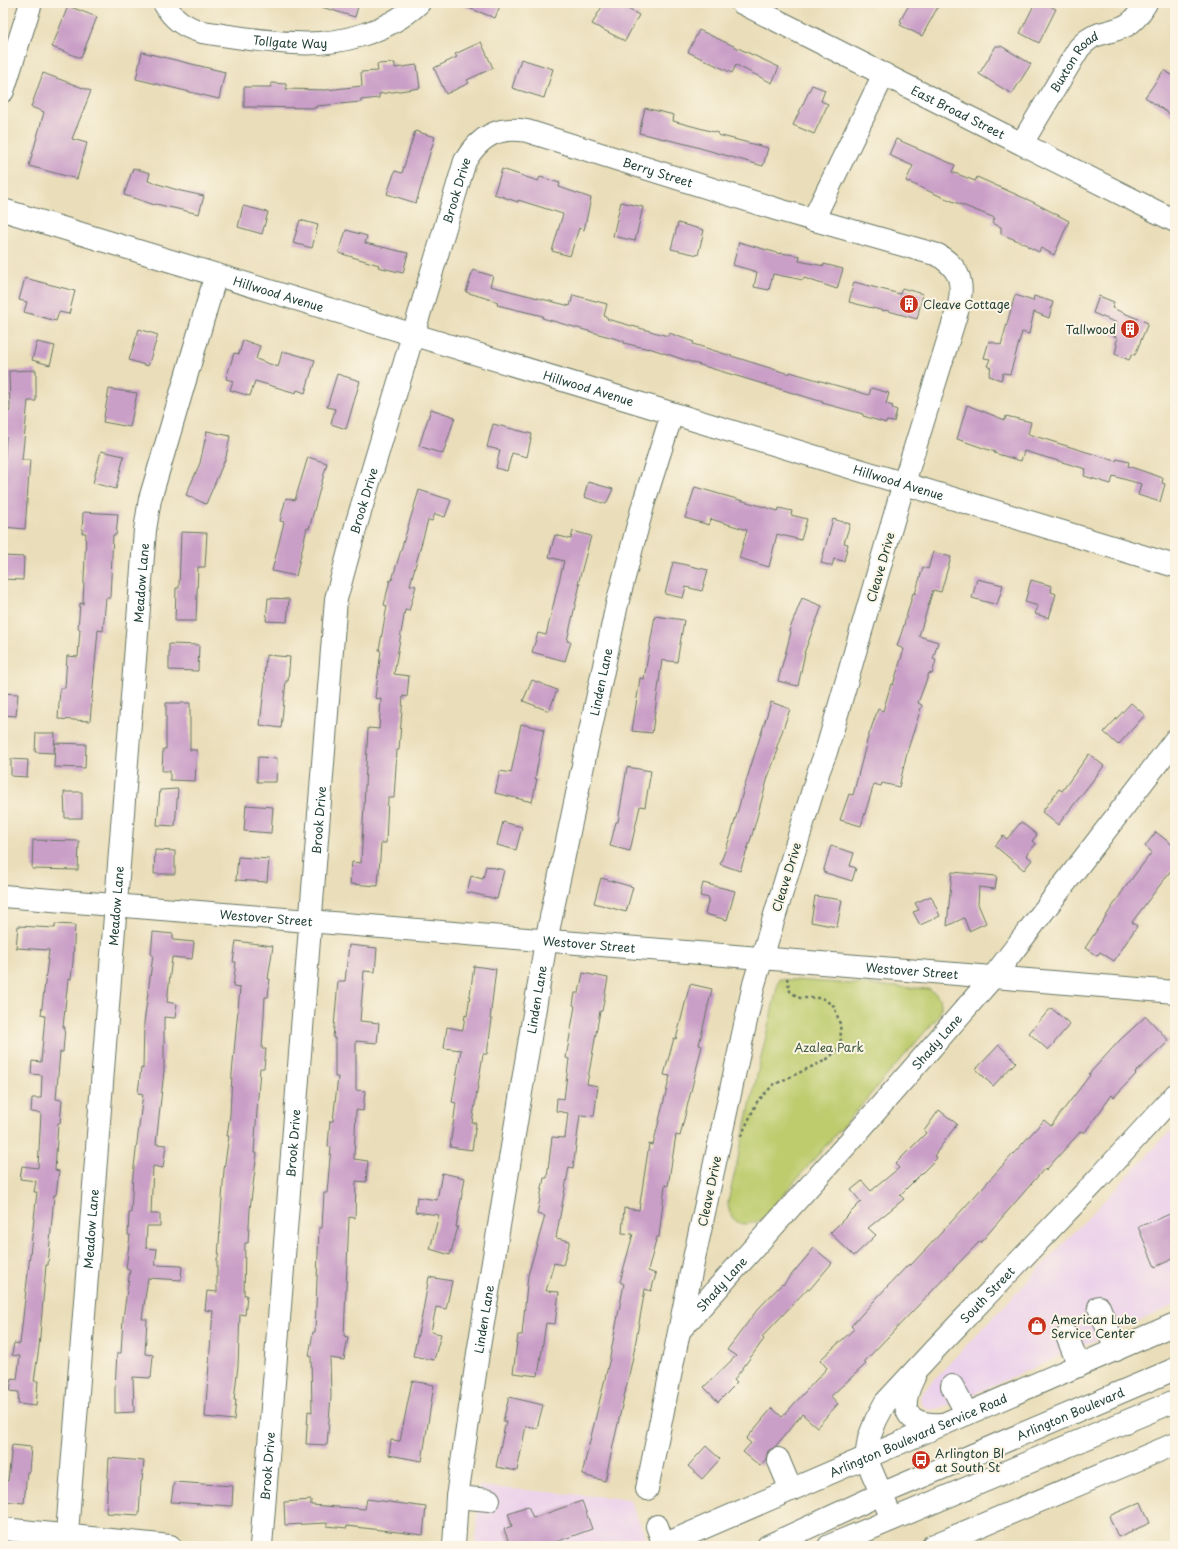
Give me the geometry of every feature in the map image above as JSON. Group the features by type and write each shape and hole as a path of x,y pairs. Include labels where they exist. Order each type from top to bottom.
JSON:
{"main road":[{"path":"3,91 31,3"},
{"name":"Tollgate Way","path":"164,3 179,23 192,29 202,32 294,44 322,43 370,32 396,21 419,3"},
{"name":"Buxton Road","path":"1022,143 1079,48 1088,39 1123,28 1132,22 1146,3"},
{"name":"East Broad Street","path":"745,4 1175,220"},
{"path":"813,220 884,74"},
{"name":"Berry Street","path":"502,131 527,131 779,210 938,255 948,261 956,270 958,275"},
{"name":"Brook Drive","path":"261,1546 336,599 357,522 414,336 465,161 472,149 482,140 494,133 502,131"},
{"name":"Hillwood Avenue","path":"3,210 216,276 1175,566"},
{"name":"Cleave Drive","path":"646,1489 718,1146 754,984 819,770 826,752 904,483 959,305 962,293 961,281 958,275"},
{"name":"Meadow Lane","path":"67,1541 145,530 150,499 216,276"},
{"name":"Linden Lane","path":"454,1546 457,1497 478,1353 546,941 617,604 644,502 672,414"},
{"name":"Shady Lane","path":"680,1330 849,1142 993,977 1175,740"},
{"name":"Westover Street","path":"3,896 1175,992"},
{"name":"South Street","path":"866,1458 869,1438 885,1403 1098,1179 1175,1095"},
{"path":"1100,1307 1116,1350"},
{"name":"Arlington Boulevard Service Road","path":"661,1539 791,1490 1175,1324"},
{"path":"1067,1336 1079,1366"},
{"path":"920,1365 906,1394 907,1409 910,1416 915,1421 929,1425 944,1424"},
{"name":"Arlington Boulevard","path":"768,1546 881,1494 1175,1368"},
{"path":"952,1386 967,1414"},
{"path":"829,1546 1175,1401"},
{"path":"932,1546 1175,1444"},
{"path":"866,1458 892,1519"},
{"path":"778,1459 791,1490"},
{"path":"457,1497 489,1500"},
{"path":"3,1529 67,1541 170,1546"}],"path":[{"path":"741,1137 757,1102 773,1085 826,1060 839,1049 841,1039 840,1024 834,1006 822,998 800,998 790,991 787,981 788,960"}],"shaded area":[{"path":"1175,1126 1175,1305 940,1409 931,1410 923,1406 920,1398 922,1392"},
{"path":"479,1486 629,1499 647,1539 630,1546 475,1546"}],"green space":[{"name":"Azalea Park","path":"779,979 928,989 936,994 940,1000 941,1008 938,1017 762,1219 749,1224 744,1224 734,1220 729,1209 728,1202"}],"building":[{"path":"319,3 359,3 355,17 318,6"},
{"path":"458,3 501,3 495,18"},
{"path":"604,3 617,3 639,15 625,41 592,24"},
{"path":"910,3 940,3 922,36 900,25 902,22 900,21"},
{"path":"1035,3 1044,3 1056,9 1039,43 1020,33"},
{"path":"68,6 97,17 81,58 52,47"},
{"path":"699,30 779,67 772,83 736,65 732,73 688,52"},
{"path":"481,42 493,68 467,80 469,83 446,94 434,68 457,57 455,54"},
{"path":"996,46 1001,46 1031,64 1012,94 979,74"},
{"path":"142,52 225,72 219,99 136,79"},
{"path":"521,59 553,69 544,98 512,88"},
{"path":"395,63 395,68 417,65 420,88 379,94 379,98 361,100 361,102 316,106 316,108 244,107 244,87 271,87 271,83 286,84 286,89 326,90 362,86 361,72 378,71 377,64"},
{"path":"1164,70 1175,77 1175,118 1145,97"},
{"path":"43,73 91,91 72,139 87,143 77,179 29,166 44,112 31,107"},
{"path":"812,85 825,90 821,101 828,104 814,134 793,125"},
{"path":"645,108 674,115 673,121 768,148 763,166 686,144 639,133"},
{"path":"415,131 435,137 416,203 387,194 395,171 402,173"},
{"path":"896,139 955,165 952,172 975,181 977,177 1033,202 1069,221 1054,255 1041,248 1039,252 1027,246 1028,245 1001,234 1001,227 992,223 995,218 906,181 913,166 889,155"},
{"path":"133,168 150,173 148,181 204,196 199,214 155,205 124,195"},
{"path":"502,169 538,181 540,177 560,183 559,187 591,198 584,230 579,228 570,256 552,251 563,214 494,194"},
{"path":"621,202 643,207 635,241 613,236"},
{"path":"243,206 268,212 262,234 238,227"},
{"path":"300,220 318,225 312,248 293,243"},
{"path":"678,223 704,230 698,255 671,249"},
{"path":"346,230 367,236 365,243 408,253 403,273 378,267 379,265 339,253"},
{"path":"739,242 781,254 800,256 799,261 824,266 824,264 843,269 837,289 804,278 803,280 773,274 769,290 754,287 757,272 733,265"},
{"path":"473,270 493,276 490,286 570,306 573,295 607,304 604,316 608,318 607,319 668,336 669,333 694,342 693,344 789,374 790,372 869,395 871,388 889,393 886,404 893,406 892,408 897,410 894,422 887,421 886,423 863,416 863,414 822,403 823,402 649,348 624,343 624,341 542,318 543,316 497,305 498,302 466,292"},
{"path":"25,278 75,291 69,314 59,312 56,321 24,312 27,302 19,300"},
{"path":"854,282 900,294 902,288 923,294 917,319 849,302"},
{"path":"1015,295 1033,301 1034,296 1053,302 1049,318 1034,312 1029,334 1022,332 1010,374 1003,373 1001,380 989,376 991,368 987,366 990,359 984,358 989,341 1001,345"},
{"name":"Tallwood","path":"1099,296 1114,302 1112,308 1148,323 1135,355 1132,354 1129,360 1115,354 1118,338 1112,335 1117,323 1093,313"},
{"path":"139,329 158,335 148,366 129,360"},
{"path":"243,340 260,346 256,359 278,367 282,352 315,360 305,393 297,390 296,393 255,381 250,396 230,390 233,381 226,379 234,353 239,354"},
{"path":"37,342 55,346 50,365 32,360"},
{"path":"36,370 36,401 28,401 22,460 30,460 25,529 3,527 3,487 6,437 3,437 3,431 5,411 10,411 9,371"},
{"path":"337,374 360,381 346,429 331,424 335,409 327,407"},
{"path":"109,389 137,393 130,427 103,422"},
{"path":"967,405 1005,420 1006,416 1031,422 1028,434 1116,461 1117,459 1129,462 1128,466 1163,478 1162,483 1165,484 1160,502 1138,495 1141,484 1113,476 1111,484 1084,476 1086,469 1024,451 1021,461 994,453 995,452 957,439"},
{"path":"431,409 455,417 443,454 419,446"},
{"path":"493,424 532,434 527,457 512,453 507,471 496,468 500,450 487,447"},
{"path":"207,431 230,436 226,457 206,504 186,495 200,463"},
{"path":"101,451 124,456 116,489 93,483"},
{"path":"308,457 327,463 309,529 307,528 296,576 272,571 284,522 280,521 286,498 295,500"},
{"path":"588,482 613,489 606,504 584,497"},
{"path":"695,487 778,511 779,508 792,511 791,515 807,519 801,540 777,534 769,567 739,558 747,530 711,519 709,525 685,518"},
{"path":"419,490 451,500 445,517 435,514 432,521 428,520 410,585 416,586 409,611 405,610 394,674 409,676 407,697 403,696 399,750 397,750 394,798 388,798 386,843 381,843 378,886 350,884 352,862 361,863 368,728 379,729 381,699 375,698 381,651 379,650 387,606 384,605 390,580 392,580"},
{"path":"83,512 118,514 116,535 113,535 110,598 106,598 103,631 98,630 90,721 58,719 60,688 65,688 67,656 78,657 80,629 78,629 80,603 83,604 86,533 82,533"},
{"path":"833,519 850,524 844,543 848,544 844,561 834,559 832,566 821,563"},
{"path":"573,531 591,536 578,584 580,584 567,641 571,642 565,661 532,652 538,633 546,635 564,561 549,557 555,535 571,539"},
{"path":"181,532 207,533 205,567 198,567 196,621 175,621 176,588 179,588"},
{"path":"933,552 951,557 941,592 933,590 919,636 938,642 933,659 936,660 932,674 929,673 918,703 922,705 907,752 899,787 882,783 881,786 874,784 861,826 840,820 849,794 853,795 868,737 878,709 883,711 891,684 893,685 904,649 897,646 913,593 915,594 923,567 928,569"},
{"path":"3,556 24,557 23,580 3,579"},
{"path":"673,562 708,570 702,591 686,587 683,598 665,594"},
{"path":"977,579 1003,585 997,605 972,598"},
{"path":"1031,580 1052,586 1051,592 1056,594 1049,618 1035,614 1038,606 1025,602"},
{"path":"268,598 289,599 287,622 266,621"},
{"path":"802,598 822,606 804,653 798,686 778,681 791,632 789,631"},
{"path":"655,616 684,620 677,662 662,660 652,733 632,731 640,678 644,679"},
{"path":"169,644 199,645 198,671 169,670"},
{"path":"266,655 290,657 281,728 260,725"},
{"path":"532,680 557,690 549,711 523,701"},
{"path":"3,693 18,694 16,716 3,715"},
{"path":"771,702 790,709 776,749 778,750 768,777 752,835 740,871 720,864 731,835"},
{"path":"166,703 190,703 190,750 197,750 195,781 170,780 170,771 162,771 163,749 166,749"},
{"path":"1131,703 1145,715 1118,745 1104,732"},
{"path":"521,724 544,729 535,779 537,779 532,802 495,793 500,771 511,773"},
{"path":"36,733 55,733 54,753 35,752"},
{"path":"55,743 86,744 85,768 54,767"},
{"path":"1089,754 1104,766 1058,825 1042,812 1059,789 1062,791"},
{"path":"258,757 277,758 276,782 257,782"},
{"path":"11,759 28,760 27,777 11,776"},
{"path":"627,767 651,771 645,807 640,806 630,851 610,846 616,822 618,822"},
{"path":"178,789 175,826 157,825 160,790"},
{"path":"64,792 82,792 82,818 65,818"},
{"path":"246,805 273,807 271,833 244,831"},
{"path":"503,822 522,827 516,850 497,845"},
{"path":"1021,822 1037,835 1032,841 1036,844 1026,855 1032,860 1024,870 995,846 1003,836 1007,839"},
{"path":"1156,832 1175,847 1175,865 1132,922 1137,926 1114,961 1100,952 1097,956 1085,948 1124,889 1152,852 1145,846"},
{"path":"33,840 79,841 78,870 32,869"},
{"path":"831,846 854,853 850,866 856,868 852,881 823,872"},
{"path":"155,850 175,851 175,874 154,874"},
{"path":"238,857 269,859 267,882 236,880"},
{"path":"486,866 504,870 497,899 467,892 471,876 483,879"},
{"path":"952,872 997,876 995,889 979,887 978,904 986,923 969,931 964,918 947,926"},
{"path":"601,878 633,887 626,912 594,903"},
{"path":"703,883 735,891 727,920 705,914 709,898 700,896"},
{"path":"815,896 842,900 837,927 811,922"},
{"path":"931,896 940,916 920,925 913,912 919,910 915,903"},
{"path":"55,924 75,925 73,962 71,979 68,979 63,1027 65,1027 63,1052 60,1052 56,1099 62,1100 60,1123 58,1123 55,1170 59,1171 56,1195 54,1195 48,1265 46,1265 39,1347 34,1381 38,1381 36,1406 18,1404 19,1392 10,1391 12,1378 17,1379 20,1356 12,1355 14,1343 20,1344 37,1192 34,1192 36,1181 20,1179 22,1166 38,1168 41,1113 31,1112 32,1098 41,1098 42,1075 31,1074 32,1061 41,1062 45,1016 41,1015 49,950 16,948 18,926 55,928"},
{"path":"153,932 173,934 173,940 194,942 192,959 172,957 167,1002 177,1004 175,1018 164,1017 164,1071 156,1144 166,1145 163,1168 153,1166 151,1214 160,1214 160,1226 147,1226 146,1248 157,1249 155,1265 182,1266 181,1280 148,1278 142,1319 147,1319 145,1354 153,1355 151,1378 133,1377 134,1412 115,1413 117,1353 121,1353 123,1318 130,1270 126,1269 130,1235 128,1235 129,1213 131,1213 133,1175 143,1094 138,1093 141,1068 143,1069 144,1023 153,955 151,955"},
{"path":"236,941 273,946 268,979 270,979 268,997 265,997 262,1049 266,1049 264,1068 260,1068 254,1153 257,1153 250,1209 248,1243 245,1243 244,1295 247,1295 245,1315 240,1314 234,1420 205,1417 213,1311 205,1310 207,1291 217,1292 217,1258 224,1170 229,1136 227,1136 240,988 233,987 236,962 233,962"},
{"path":"349,945 377,948 375,972 364,971 360,1021 379,1023 377,1043 356,1041 356,1090 365,1091 363,1111 356,1110 354,1159 368,1161 366,1182 356,1181 355,1218 349,1217 344,1336 348,1337 344,1360 330,1358 331,1396 327,1445 306,1444 308,1411 312,1412 311,1356 309,1356 313,1332 315,1332 319,1228 322,1228 324,1193 327,1193 331,1147 328,1146 330,1121 333,1121 338,1077 335,1077 335,1038 333,1038 338,981 345,981"},
{"path":"474,966 496,969 490,1019 492,1019 487,1054 483,1054 472,1123 476,1123 472,1150 450,1147 456,1103 452,1102 461,1050 444,1048 447,1027 463,1030 465,1015 467,1016"},
{"path":"583,973 608,978 602,1011 600,1011 587,1084 598,1086 594,1116 580,1115 573,1168 569,1167 556,1238 570,1241 563,1265 554,1263 546,1291 559,1292 555,1324 546,1323 538,1376 513,1373 518,1335 522,1335 528,1275 545,1216 537,1214 544,1178 547,1178 552,1137 565,1138 568,1113 556,1111 557,1098 564,1099 569,1059 566,1058 575,1006 573,1005 575,993 579,993"},
{"path":"690,984 712,989 699,1045 702,1046 680,1136 676,1135 668,1186 665,1185 659,1237 657,1237 648,1271 656,1274 651,1291 645,1289 633,1357 605,1481 583,1475 583,1470 609,1362 624,1284 620,1282 633,1234 622,1233 624,1208 639,1210 649,1144 653,1145 670,1076 664,1075 674,1038 676,1039"},
{"path":"1051,1008 1070,1024 1048,1050 1029,1033"},
{"path":"1146,1016 1169,1041 1135,1073 1136,1074 1114,1097 1112,1095 1084,1133 1081,1131 1046,1170 1045,1168 980,1243 979,1242 864,1362 866,1364 830,1397 838,1404 817,1427 802,1414 775,1447 768,1451 766,1459 760,1466 743,1452 751,1443 746,1439 772,1408 782,1417 827,1368 820,1360 854,1329 851,1326 909,1264 910,1266 942,1232 1044,1120 1051,1126 1090,1075 1089,1074 1120,1040"},
{"path":"999,1045 1016,1062 993,1086 976,1069"},
{"path":"939,1110 957,1124 934,1156 937,1158 900,1195 904,1199 868,1228 876,1235 854,1256 830,1233 861,1202 851,1190 862,1181 871,1191 899,1168 895,1164 926,1133 924,1131"},
{"path":"442,1173 465,1178 456,1227 458,1227 450,1255 430,1249 439,1215 415,1212 417,1197 437,1200"},
{"path":"1175,1212 1175,1258 1155,1267 1138,1227"},
{"path":"814,1248 832,1263 810,1289 808,1288 762,1337 764,1339 734,1380 737,1383 718,1402 704,1387 736,1356 727,1350 757,1310 782,1284 783,1285"},
{"path":"429,1277 452,1281 446,1309 436,1307 431,1332 441,1334 434,1360 413,1356"},
{"path":"412,1381 434,1385 422,1461 389,1455 391,1440 400,1441"},
{"path":"509,1397 543,1405 537,1428 526,1426 517,1471 496,1467 506,1421 503,1421"},
{"path":"12,1445 31,1447 24,1503 3,1501 3,1481 8,1481"},
{"path":"706,1446 720,1459 702,1479 688,1466"},
{"path":"109,1458 144,1461 139,1515 106,1513"},
{"path":"174,1482 233,1486 232,1506 171,1502"},
{"path":"367,1499 426,1507 423,1535 347,1526 347,1528 327,1526 327,1523 285,1525 284,1502 311,1500 311,1505 365,1509"},
{"path":"582,1501 592,1529 545,1546 510,1546 504,1529 512,1526 508,1513 528,1506 533,1518"},
{"path":"1141,1502 1150,1523 1118,1537 1109,1516"}],"place":[{"name":"Cleave Cottage","path":"909,304"},
{"name":"Tallwood","path":"1130,329"},
{"name":"American Lube Service Center","path":"1037,1326"},
{"name":"Arlington Bl at South St","path":"921,1460"}]}
